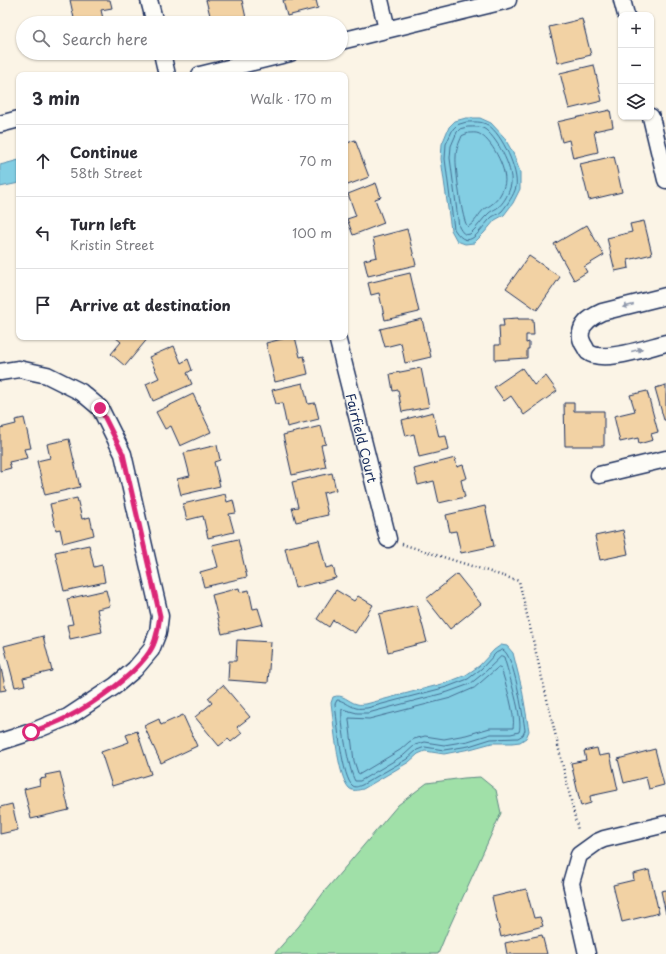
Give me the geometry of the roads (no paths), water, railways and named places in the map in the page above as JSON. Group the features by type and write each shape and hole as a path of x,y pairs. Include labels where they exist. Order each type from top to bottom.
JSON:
{"street":[{"path":"149,0 153,16"},
{"path":"380,0 387,29"},
{"path":"348,39 508,0"},
{"path":"622,0 625,12"},
{"path":"164,60 166,72"},
{"path":"224,72 240,70 269,60"},
{"path":"0,124 16,120"},
{"path":"651,120 666,180"},
{"path":"666,296 602,312 592,316 584,325 581,332 582,343 588,353 598,356 611,356 666,343"},
{"name":"Fairfield Court","path":"338,340 388,539"},
{"path":"0,372 19,369 47,375 81,392 100,408 123,454 160,616 158,632 151,650 135,669 120,682 68,717 31,732 0,742"},
{"path":"599,475 666,459"},
{"path":"587,954 571,883 579,856 597,842 604,839 666,824"}],"water":[{"path":"466,118 480,118 491,123 504,137 513,153 520,172 520,189 513,203 504,215 495,220 474,243 465,244 457,241 451,230 441,159 442,144 449,127 455,121"},
{"path":"16,161 16,184 0,187 0,165"},
{"path":"501,645 507,646 513,653 522,689 529,731 526,738 520,742 492,743 444,754 425,751 363,789 354,790 349,788 345,781 339,761 331,703 333,697 340,696 357,704 366,704 446,683 466,675 479,666 494,650"}]}
